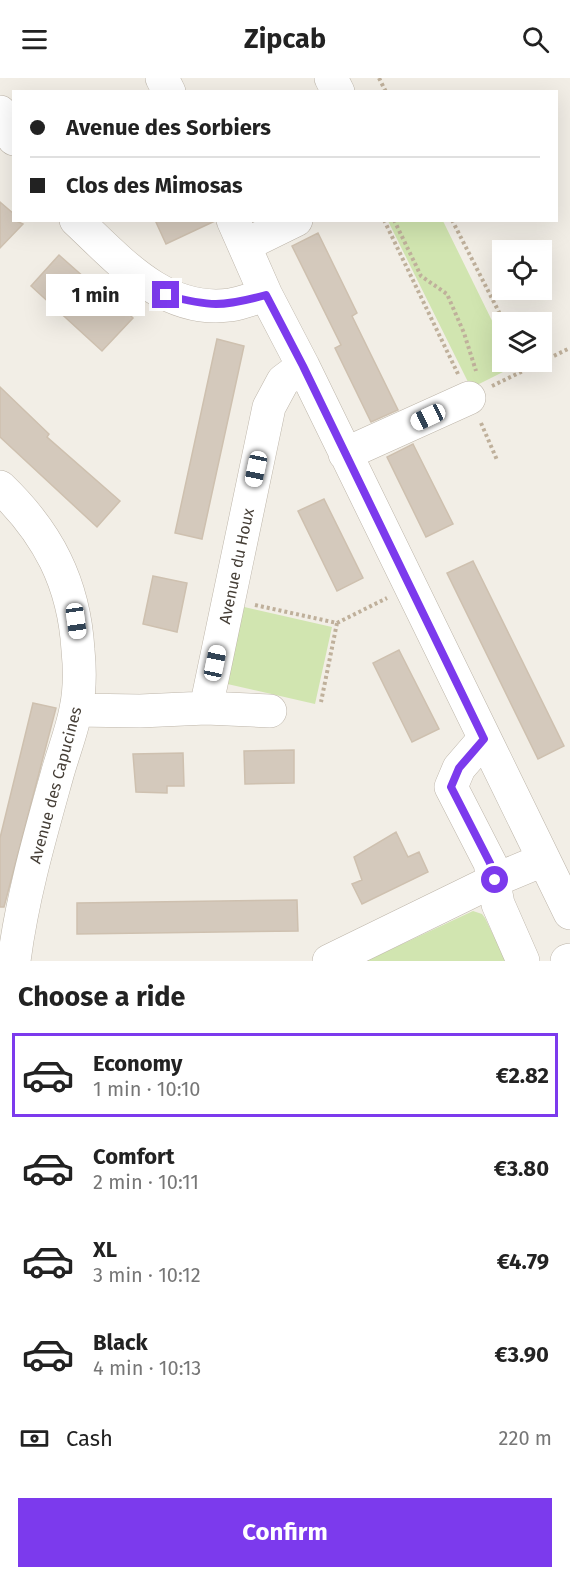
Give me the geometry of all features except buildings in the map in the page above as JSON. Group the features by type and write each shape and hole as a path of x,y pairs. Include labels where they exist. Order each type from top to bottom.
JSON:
{"street":[{"path":"0,112 12,135"},
{"path":"0,151 12,161"},
{"path":"78,222 141,281 166,295 194,303 229,305 266,295"},
{"path":"287,222 239,233 266,295 303,366 484,739 560,884"},
{"name":"Avenue du Houx","path":"206,708 269,406 284,381 303,366"},
{"path":"345,454 477,394"},
{"name":"Avenue des Capucines","path":"0,487 40,531 68,587 74,609 80,686 76,710 57,774 23,908 14,961"},
{"path":"76,710 140,711 206,708 270,711"},
{"path":"484,739 459,768 451,787 490,863 498,904 523,961"},
{"path":"329,961 495,880 560,884"}],"path":[{"path":"385,222 477,394"},
{"path":"395,222 421,276 447,294 497,459"},
{"path":"453,222 499,312"},
{"path":"552,357 570,348"},
{"path":"477,394 521,372"},
{"path":"230,595 248,604 337,623 394,594"},
{"path":"321,702 337,623"}],"green space":[{"path":"388,222 443,222 492,321 492,372 503,372 471,388"},
{"path":"240,606 332,627 315,704 223,683"},
{"path":"473,911 482,914 485,918 506,961 366,961"}],"route":[{"path":"166,295 194,303 229,305 266,295 303,366 484,739 459,768 451,787 490,863 495,880"}]}
